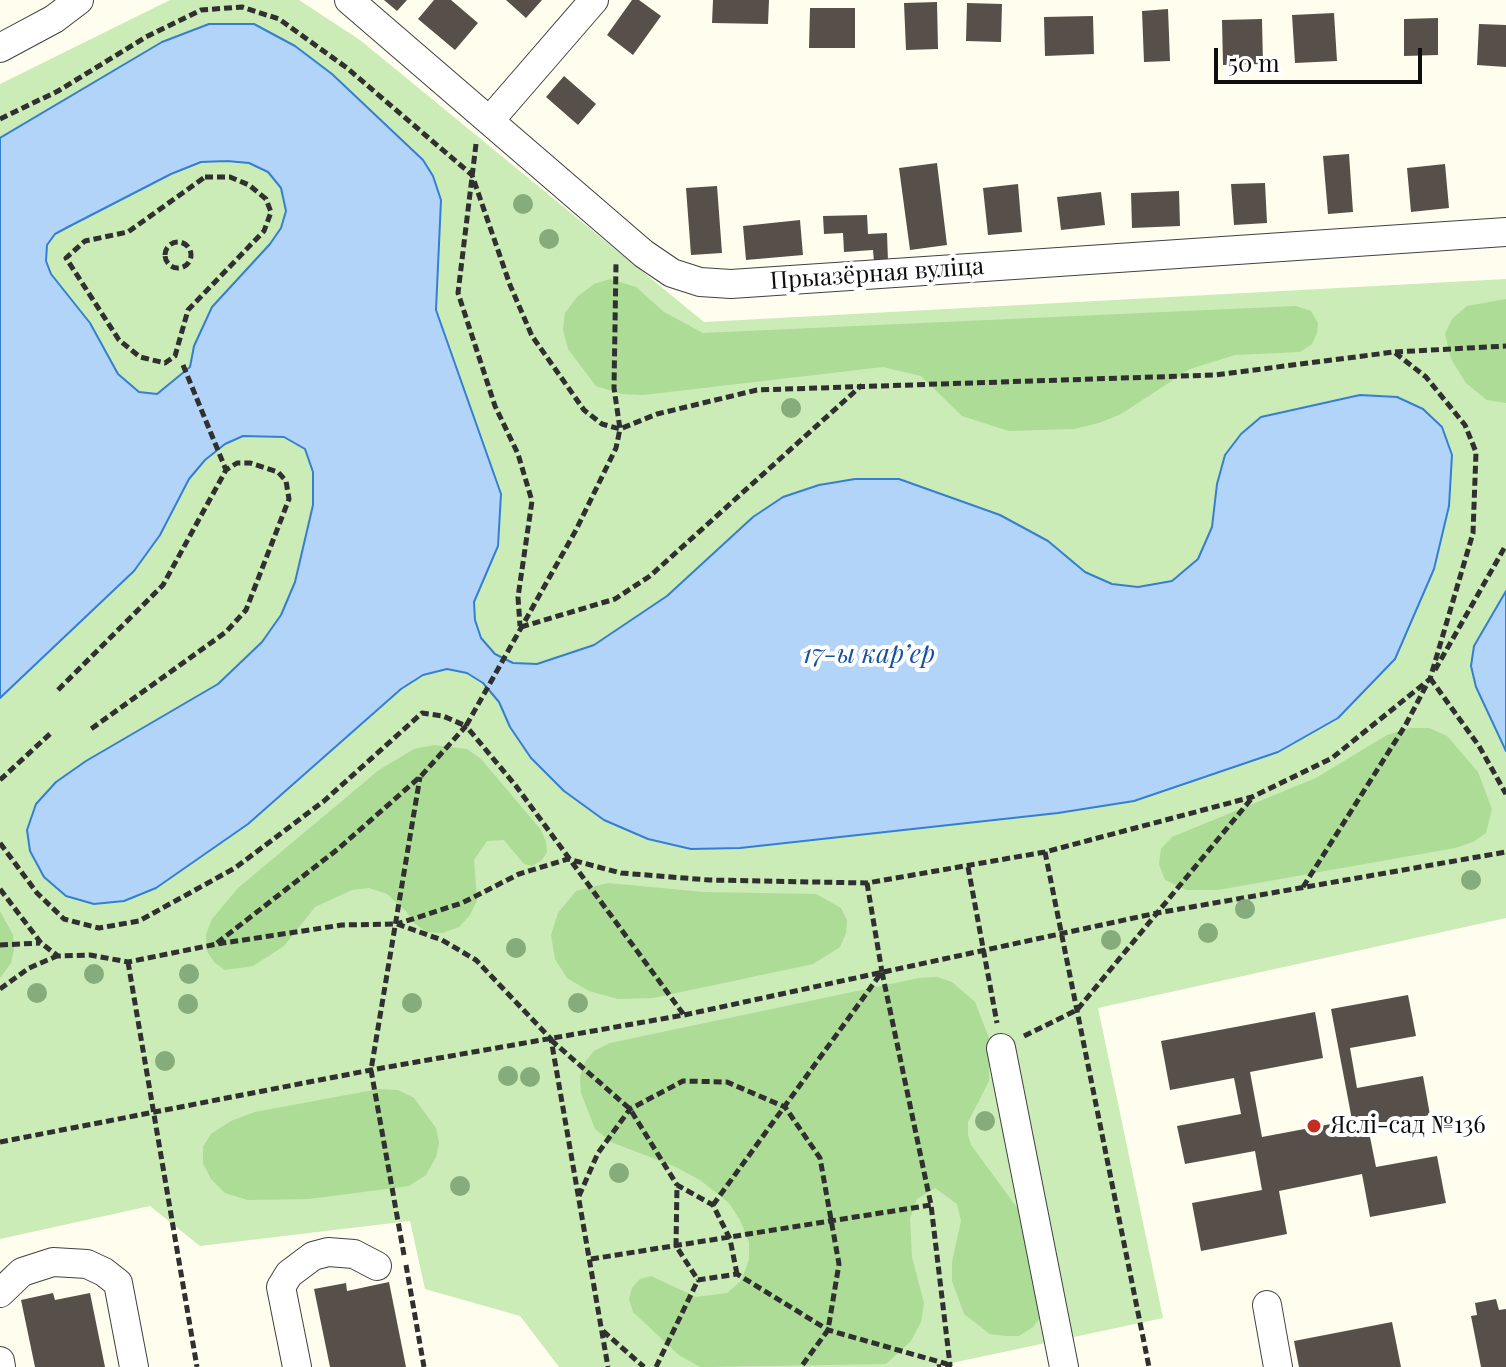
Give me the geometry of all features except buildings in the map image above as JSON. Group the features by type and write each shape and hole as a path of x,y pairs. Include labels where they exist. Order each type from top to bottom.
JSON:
{"street":[{"path":"0,48 54,19 79,0"},
{"name":"Прыазёрная вуліца","path":"349,0 486,114 617,230 672,273 700,282 731,284 1506,232"},
{"path":"486,114 594,0"},
{"path":"1001,1048 1064,1367"},
{"path":"297,1367 281,1287 289,1274 300,1263 328,1252 354,1254 377,1266"},
{"path":"0,1293 22,1272 53,1262 79,1263 104,1272 118,1283 134,1367"},
{"path":"1267,1305 1278,1367"},
{"path":"0,1361 1,1367"}],"path":[{"path":"0,119 58,91 146,37 201,10 242,7 279,19 347,68 472,175 510,285 532,336 584,410 602,424 620,429 657,414 757,390 1215,375 1394,352 1506,346"},
{"path":"486,114 472,175 458,293 495,406 518,454 532,501 518,597 520,627"},
{"path":"205,177 230,177 249,185 266,199 271,212 264,231 188,310 175,356 165,363 140,357 119,340 101,309 70,268 66,258 70,251 85,241 128,232 205,177"},
{"path":"217,944 338,849 421,776 466,726 576,530 616,448 620,429 614,388 617,230"},
{"path":"176,242 188,245 192,254 189,263 181,269 171,267 165,259 167,248 176,242"},
{"path":"0,989 29,968 58,956 90,955 128,962 217,944 342,925 397,924 462,903 519,874 568,859 621,873 694,879 867,883 1045,852 1252,797 1332,758 1430,679 1473,533 1476,452 1465,425 1447,398 1394,352"},
{"path":"183,365 226,470"},
{"path":"520,627 615,599 650,576 862,385"},
{"path":"58,690 163,585 226,470 237,463 266,466 286,481 289,499 246,610 226,632 91,729"},
{"path":"1303,887 1405,726 1506,545"},
{"path":"1430,679 1479,746 1506,794"},
{"path":"0,843 37,893 64,919 99,928 139,921 235,868 324,801 422,713 443,716 466,726 516,786 684,1015"},
{"path":"0,780 52,732"},
{"path":"421,776 371,1070 424,1367"},
{"path":"968,867 1001,1048 1077,1010 1252,797"},
{"path":"1045,852 1149,1367"},
{"path":"0,1142 371,1070 684,1015 1157,913 1506,852"},
{"path":"867,883 882,972 931,1205 950,1366"},
{"path":"0,889 41,943 58,956"},
{"path":"397,924 442,940 476,960 551,1039 630,1109 677,1185 713,1205 730,1239 737,1274"},
{"path":"0,945 41,943"},
{"path":"128,962 197,1367"},
{"path":"713,1205 882,972"},
{"path":"551,1039 608,1367"},
{"path":"578,1198 598,1153 630,1109 683,1081 727,1082 785,1107 820,1158 839,1264 828,1330 801,1367"},
{"path":"677,1185 676,1246 698,1280"},
{"path":"591,1259 931,1205"},
{"path":"698,1280 737,1274 828,1330 950,1366"},
{"path":"656,1367 698,1280"},
{"path":"602,1330 644,1367"},
{"path":"937,1367 950,1366"}],"green space":[{"path":"170,0 299,0 360,40 704,322 1506,279 1506,918 1098,1008 1163,1318 933,1367 559,1367 520,1316 425,1289 410,1221 200,1246 150,1206 0,1239 0,84"},
{"path":"610,279 636,287 664,312 703,333 1296,306 1311,311 1318,323 1312,344 1300,352 1235,355 1190,369 1121,414 1099,423 1074,429 1009,431 962,416 921,376 883,367 643,395 622,394 596,386 568,349 563,329 565,313 577,297 594,284"},
{"path":"1506,299 1506,403 1487,400 1466,383 1451,359 1445,334 1452,319 1467,306"},
{"path":"1410,728 1429,728 1447,736 1478,772 1492,809 1486,833 1473,842 1455,848 1218,890 1187,890 1165,880 1159,864 1161,849 1172,837 1316,778 1387,735"},
{"path":"434,745 467,749 481,759 541,830 547,852 542,860 532,866 524,864 504,840 487,841 474,860 477,900 470,915 459,927 442,933 427,932 414,923 387,894 369,888 352,890 315,907 284,946 253,966 225,970 214,962 207,951 206,935 212,919 238,888 379,770 414,749"},
{"path":"608,883 703,892 816,894 841,908 847,920 846,933 840,947 813,964 653,998 618,999 589,991 567,978 555,959 551,935 558,913 576,891"},
{"path":"0,911 13,935 14,949 11,963 0,978"},
{"path":"937,977 952,982 975,1002 989,1038 989,1081 968,1122 968,1135 971,1145 1018,1209 1030,1234 1043,1314 1033,1327 1019,1336 1005,1336 990,1334 964,1314 952,1281 952,1262 961,1221 957,1204 935,1188 917,1199 910,1218 912,1257 924,1303 921,1322 911,1341 886,1364 700,1367 679,1355 633,1312 629,1299 632,1288 640,1279 651,1276 696,1297 727,1293 741,1281 749,1260 749,1242 729,1203 700,1180 676,1167 611,1142 595,1129 581,1093 580,1077 585,1062 594,1051 610,1043 919,978"},
{"path":"379,1089 398,1090 414,1098 436,1128 439,1143 436,1157 426,1175 409,1186 309,1199 248,1200 225,1193 211,1179 203,1163 203,1147 211,1134 231,1121 255,1112"}],"water":[{"name":"17-ы кар’ер","path":"209,24 254,24 295,46 332,74 423,160 433,176 441,200 436,310 501,494 498,546 474,602 475,620 481,638 495,654 513,663 537,664 594,645 667,596 753,517 783,497 819,485 855,479 899,479 1000,515 1048,541 1085,572 1112,584 1138,587 1172,581 1198,559 1212,527 1217,484 1225,455 1241,434 1261,417 1360,395 1397,397 1423,409 1442,427 1452,455 1449,506 1434,569 1395,659 1338,718 1278,752 1134,801 1058,813 740,848 691,849 648,839 604,820 564,791 531,758 510,727 499,702 483,683 467,673 447,669 423,675 401,689 248,824 156,888 124,901 94,904 66,896 44,877 30,851 27,830 36,804 56,782 86,761 218,684 262,642 281,615 295,582 313,505 313,472 305,449 284,437 243,436 225,444 205,460 189,479 160,535 134,571 0,698 0,138 162,42","holes":["201,162 249,163 268,172 281,188 286,211 281,228 212,307 194,346 190,367 157,394 139,392 118,374 90,323 51,274 46,261 47,245 55,234 171,174"]},
{"path":"1506,591 1506,751 1476,687 1471,666 1474,646"}],"place":[{"name":"Яслі-сад №136","path":"1314,1126"}]}
